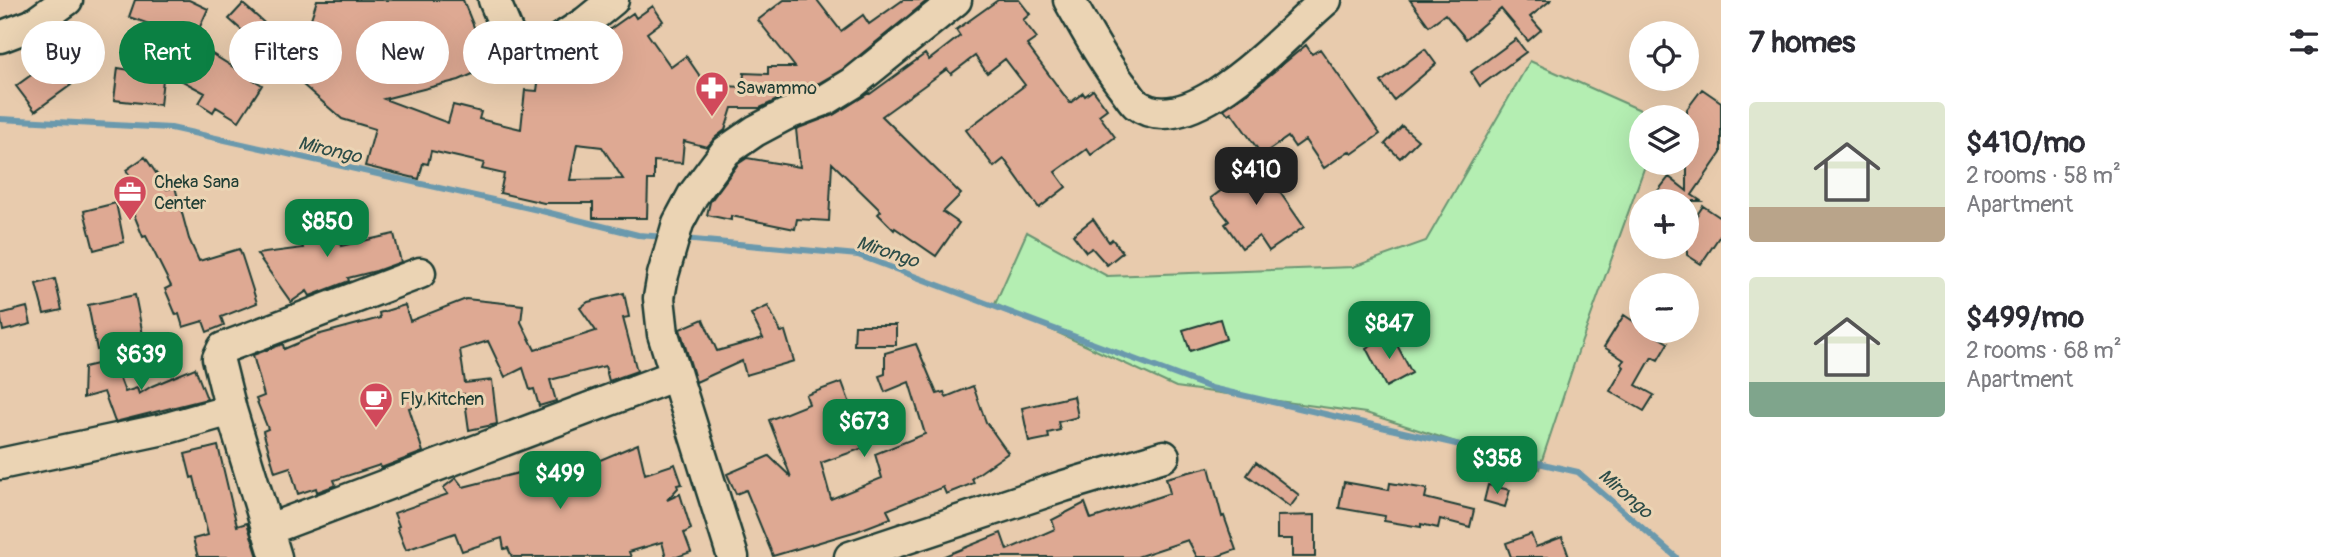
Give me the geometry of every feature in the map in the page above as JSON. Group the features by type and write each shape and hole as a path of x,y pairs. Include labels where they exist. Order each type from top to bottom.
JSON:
{"street":[{"path":"0,37 32,25 66,0"},
{"path":"494,0 513,45 525,53 543,50 586,22 613,0"},
{"path":"733,557 663,334 659,298 674,237 693,195 726,151 755,131 785,115 827,99 853,83 956,0"},
{"path":"1069,0 1108,67 1134,102 1147,110 1162,114 1214,97 1326,0"},
{"path":"420,273 220,350 218,358 232,410 272,543 676,375"},
{"path":"0,464 164,429 232,410"},
{"path":"850,557 1164,456"}],"green space":[{"path":"1530,61 1629,105 1629,175 1642,175 1637,189 1629,189 1629,210 1539,469 1366,413 1176,387 995,304 1027,232 1107,276 1353,267 1426,241"}],"building":[{"path":"135,0 189,0 208,9 203,21 141,21 129,17"},
{"path":"317,0 463,0 472,21 463,21 463,78 449,83 449,21 356,21 356,84 443,84 384,99 448,123 453,105 481,112 479,119 521,129 525,90 537,91 538,84 623,84 622,21 633,13 636,18 653,6 663,21 647,33 671,67 686,56 706,85 743,87 744,73 768,74 768,67 795,67 758,20 784,0 817,0 841,31 863,15 869,24 903,0 928,0 843,69 819,83 760,108 732,108 725,130 707,147 684,141 682,163 654,161 654,180 648,180 647,218 593,218 593,203 544,203 500,193 504,174 482,169 484,163 431,151 428,164 423,163 419,179 365,166 375,129 342,119 302,84 342,84 342,21 310,21","holes":["577,144 602,147 623,179 570,180"]},
{"path":"998,0 1019,0 1030,14 1023,20 1037,38 1027,45 1070,103 1083,93 1085,96 1093,90 1107,109 1099,115 1115,137 1091,155 1087,149 1055,172 1066,187 1039,208 1004,159 994,167 966,130 1025,85 1005,59 987,73 975,56 951,74 947,69 882,116 961,194 943,212 959,223 936,256 895,228 894,230 878,214 881,211 832,163 829,221 797,219 795,229 731,216 731,220 707,215 710,202 738,164 747,158 800,167 796,129 833,115 870,94 925,54 929,60 960,36 956,30"},
{"path":"1410,0 1551,0 1530,17 1541,30 1528,41 1501,9 1466,39 1445,14 1429,26"},
{"path":"243,4 262,21 231,21 229,19"},
{"path":"1516,39 1526,52 1480,86 1471,72"},
{"path":"1306,45 1312,54 1320,49 1380,134 1352,154 1349,151 1324,168 1305,140 1295,147 1288,137 1262,155 1231,112 1228,114 1224,109 1248,93"},
{"path":"1425,49 1436,64 1394,100 1381,82"},
{"path":"215,56 229,64 229,84 262,85 239,121 216,107 213,112 199,103 205,93 188,84 215,84"},
{"path":"118,68 119,84 162,84 160,105 114,100"},
{"path":"21,82 71,85 35,111 16,86"},
{"path":"1702,89 1721,102 1721,153 1696,189 1687,189 1687,175 1699,175 1699,105 1690,105"},
{"path":"1402,126 1418,140 1400,158 1385,144"},
{"path":"1254,155 1304,227 1269,251 1259,236 1242,248 1225,224 1229,221 1211,198 1234,181 1228,173"},
{"path":"145,157 167,189 175,187 189,239 199,261 239,249 242,256 257,303 221,317 224,325 207,332 203,321 183,327 165,289 171,286 146,236 143,237 128,200 144,195 126,170"},
{"path":"1669,177 1684,189 1660,189"},
{"path":"116,203 124,242 94,250 84,211"},
{"path":"1703,206 1721,218 1721,234 1701,264 1693,259 1699,259 1699,212"},
{"path":"334,212 341,246 394,234 401,262 348,278 349,281 310,296 307,291 291,302 257,254 303,248 298,229 311,227 309,218"},
{"path":"1093,219 1109,242 1112,239 1123,252 1107,265 1092,248 1086,252 1073,235"},
{"path":"55,279 62,310 44,314 36,284"},
{"path":"624,293 629,317 623,318 637,371 609,381 605,366 550,380 556,401 539,406 523,368 505,377 488,341 460,350 465,383 492,380 497,424 469,430 464,394 409,408 423,452 381,468 380,465 334,480 336,485 317,492 316,488 298,494 290,467 275,472 263,431 268,429 256,399 264,396 253,355 283,344 284,349 317,335 380,318 379,313 405,305 410,321 466,299 523,305 521,322 535,350 596,331 580,308 588,302"},
{"path":"135,295 144,340 97,350 88,305"},
{"path":"768,306 781,332 785,331 794,361 746,375 742,361 696,382 680,329 703,319 717,351 763,338 751,314"},
{"path":"27,307 31,324 3,331 0,314"},
{"path":"1624,315 1629,318 1629,343 1668,343 1658,360 1652,357 1636,385 1654,395 1644,411 1610,391 1624,367 1621,364 1624,360 1604,347"},
{"path":"1220,319 1226,339 1190,351 1183,330"},
{"path":"855,325 896,325 896,345 854,345"},
{"path":"1391,334 1412,373 1386,387 1366,348"},
{"path":"916,344 937,394 944,392 946,397 973,386 986,422 1008,453 972,478 974,483 946,494 943,487 887,510 891,518 773,556 746,490 736,494 727,474 769,456 791,477 769,420 809,404 806,395 842,382 866,447 821,463 831,499 882,478 875,454 925,434 909,382 885,392 879,376 885,374 885,353"},
{"path":"113,360 125,392 137,388 139,394 195,368 207,399 115,422 104,392 83,398 84,367"},
{"path":"1074,396 1078,417 1058,422 1060,430 1048,433 1049,438 1029,442 1022,408"},
{"path":"638,444 645,474 675,464 682,484 677,485 678,488 667,500 680,494 691,529 684,533 691,552 677,557 666,557 662,542 629,552 631,557 512,557 508,548 504,549 502,538 462,551 455,533 406,550 394,513 448,494 443,488 456,478 463,487 542,467 541,465 568,457 572,472"},
{"path":"218,446 237,526 247,523 258,557 198,557 193,539 208,535 194,477 191,478 185,454"},
{"path":"1256,462 1299,495 1290,507 1247,475"},
{"path":"1209,467 1222,517 1224,516 1236,550 1216,557 1197,557 1188,540 1137,557 942,557 1001,533 1007,550 1055,529 1052,520 1085,503 1091,519 1170,493 1166,478"},
{"path":"1344,482 1389,490 1390,483 1427,489 1425,498 1474,510 1470,527 1440,519 1438,528 1421,524 1421,527 1384,521 1385,516 1339,508"},
{"path":"1488,485 1510,490 1505,507 1484,501"},
{"path":"1315,515 1315,557 1292,557 1292,539 1277,539 1277,516"},
{"path":"1531,534 1536,547 1562,537 1569,557 1511,557 1506,543"}],"waterway":[{"name":"Mirongo","path":"0,119 171,128 638,235 666,237"},
{"name":"Mirongo","path":"683,239 858,255 1211,388 1578,472 1676,557"}],"place":[{"name":"Sawammo","path":"712,118"},
{"name":"Cheka Sana Center","path":"130,222"},
{"name":"Fly Kitchen","path":"376,429"}]}
